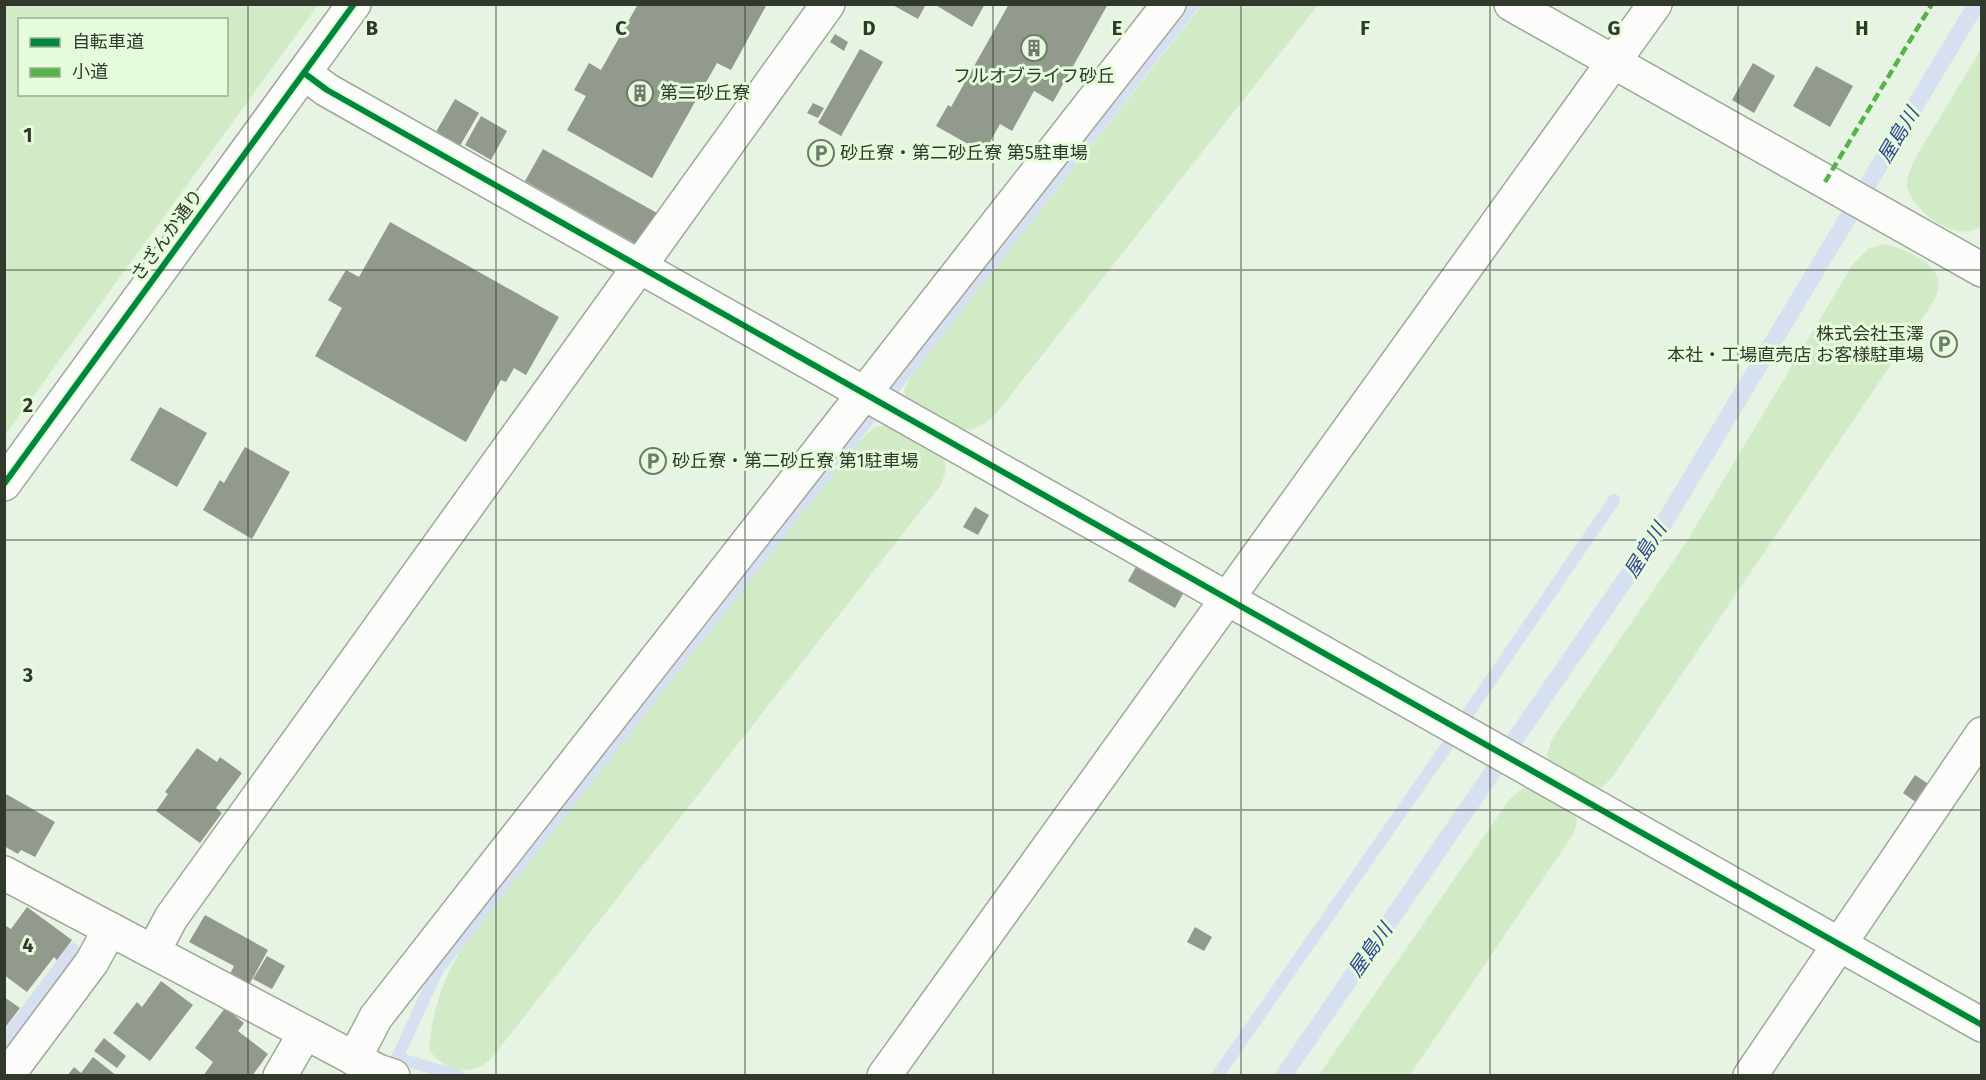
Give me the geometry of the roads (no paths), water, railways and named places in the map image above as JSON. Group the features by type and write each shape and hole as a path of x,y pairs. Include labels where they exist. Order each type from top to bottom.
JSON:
{"street":[{"name":"さざんか通り","path":"4,484 354,4"},
{"path":"153,952 171,918 828,4"},
{"path":"354,1059 376,1017 1168,4"},
{"path":"1511,4 1982,270"},
{"path":"884,1076 1655,4"},
{"path":"304,73 327,90 1982,1025"},
{"path":"1750,1076 1982,734"},
{"path":"4,873 354,1059 393,1076"},
{"path":"7,1076 92,962 110,929"},
{"path":"280,1076 305,1033"}],"water":[{"name":"屋島川","path":"1966,5 1981,5 1981,13 1670,530 1294,1075 1273,1076 1655,521"}],"waterway":[{"path":"891,392 1194,4"},
{"path":"459,1076 397,1058 438,969 872,415"},
{"path":"1469,712 1614,500"},
{"path":"1217,1076 1447,746"},
{"path":"4,1041 73,949"}],"place":[{"name":"フルオブライフ砂丘","path":"1034,48"},
{"name":"第二砂丘寮","path":"640,93"},
{"name":"砂丘寮・第二砂丘寮 第5駐車場","path":"821,153"},
{"name":"株式会社玉澤 本社・工場直売店 お客様駐車場","path":"1944,344"},
{"name":"砂丘寮・第二砂丘寮 第1駐車場","path":"653,461"}]}
